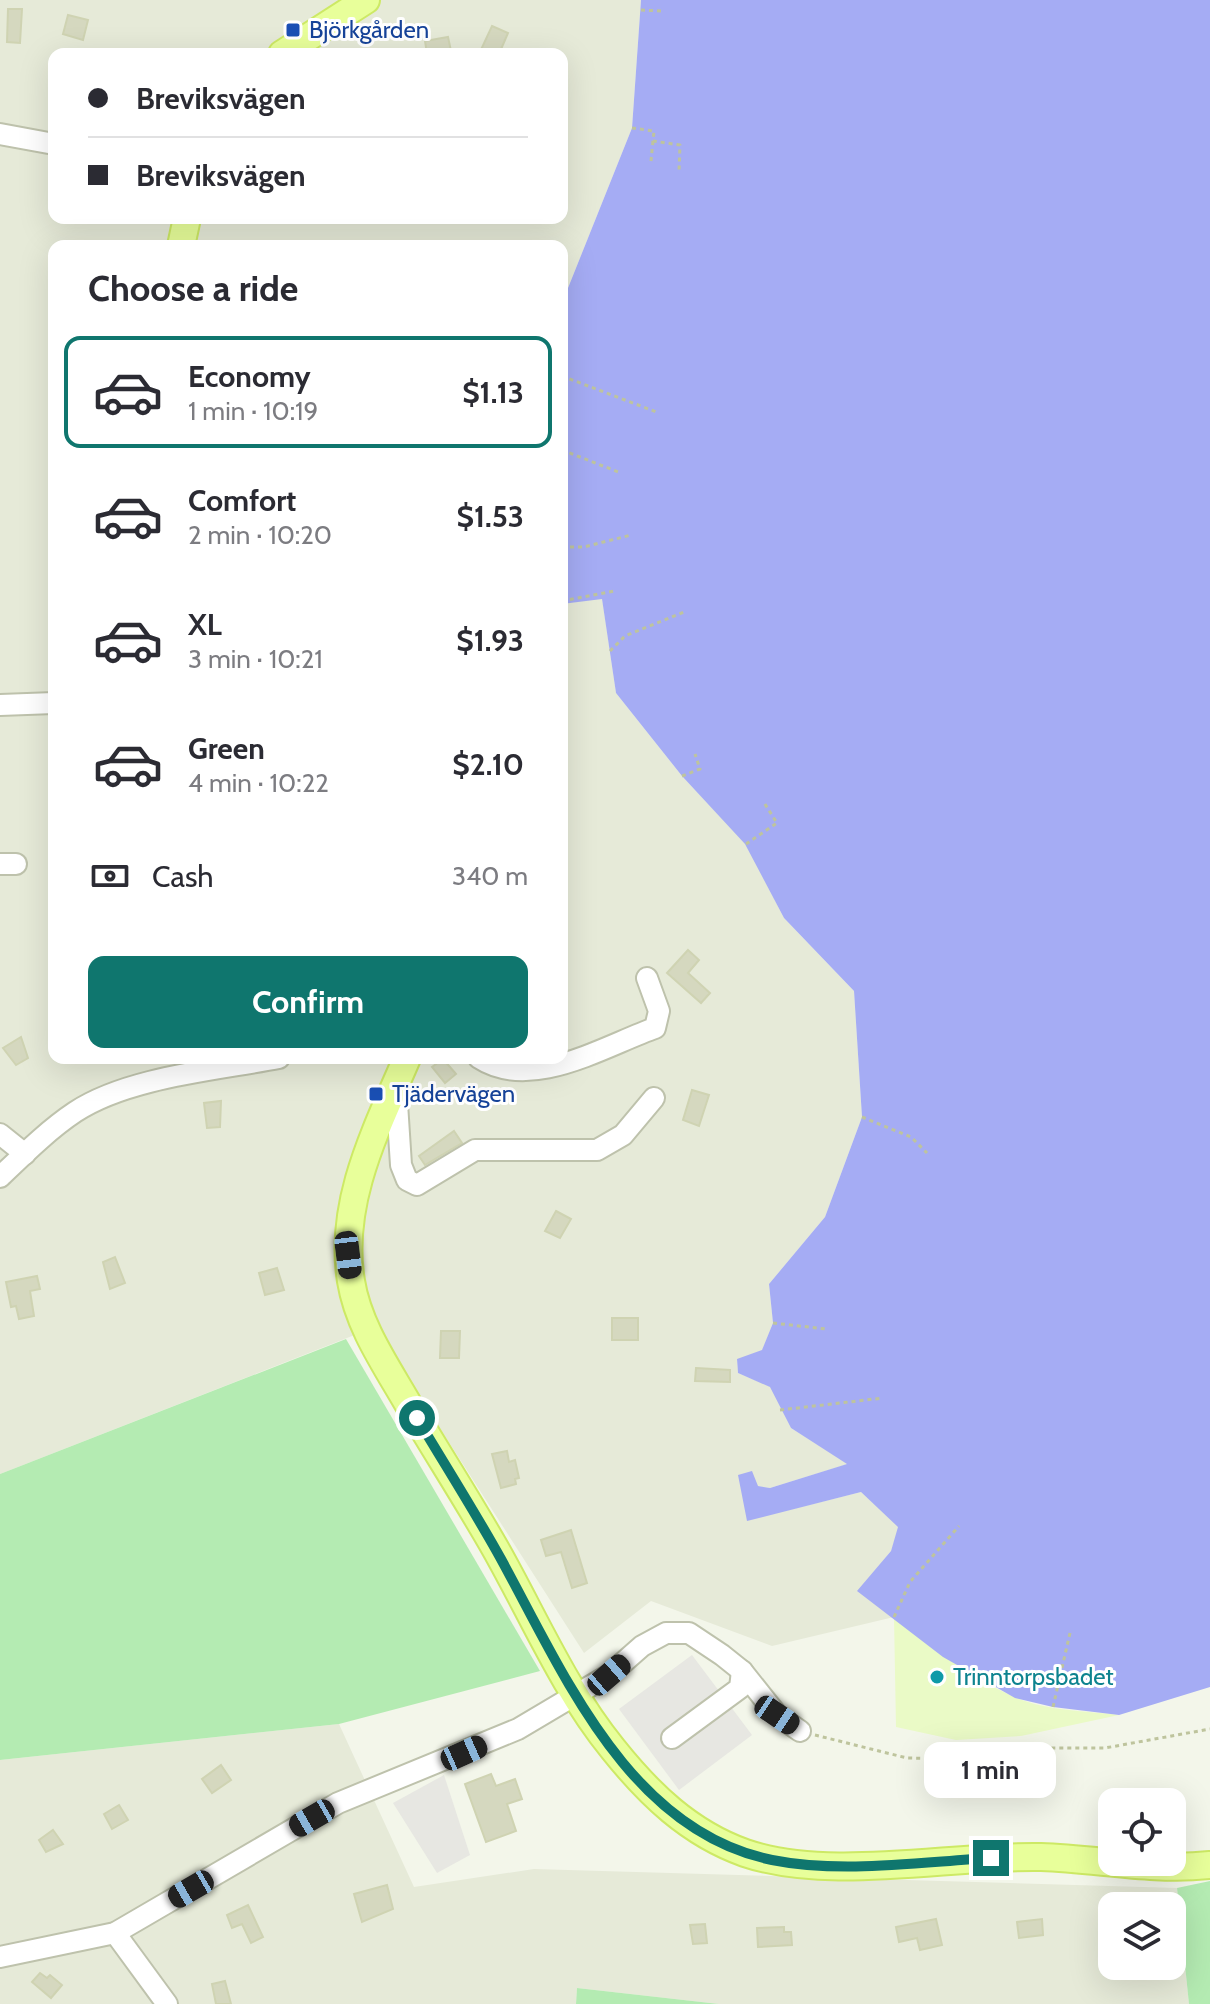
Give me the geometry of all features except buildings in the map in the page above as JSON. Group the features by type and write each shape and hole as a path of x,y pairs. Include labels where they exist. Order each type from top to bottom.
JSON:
{"main road":[{"path":"291,48 366,0"},
{"path":"404,1064 371,1144 350,1212 351,1285 371,1342 494,1546 574,1695 612,1748 678,1818 745,1853 801,1864 1038,1857 1122,1867 1210,1865"}],"street":[{"path":"0,134 48,143"},
{"path":"0,705 48,703"},
{"path":"568,1061 655,1028 659,1011 647,978"},
{"path":"0,1177 75,1112 100,1099 134,1087 249,1064"},
{"path":"496,1064 514,1070 561,1064"},
{"path":"396,1084 401,1165 407,1180 417,1185 475,1150 597,1150 623,1135 654,1098"},
{"path":"0,1134 25,1154"},
{"path":"0,1957 115,1933 338,1803 518,1729 666,1633 689,1633 742,1671 777,1715 800,1731"},
{"path":"672,1738 740,1688 742,1671"},
{"path":"115,1933 167,2004"}],"path":[{"path":"641,10 662,11"},
{"path":"632,128 654,131 651,161"},
{"path":"653,141 680,145 679,171"},
{"path":"568,378 659,413"},
{"path":"568,452 621,473"},
{"path":"568,547 584,547 631,535"},
{"path":"568,600 614,591"},
{"path":"610,651 625,636 684,612"},
{"path":"682,776 700,769 695,754"},
{"path":"746,844 777,823 763,801"},
{"path":"862,1117 911,1137 927,1153"},
{"path":"773,1323 826,1329"},
{"path":"780,1410 883,1398"},
{"path":"894,1617 910,1582 959,1526"},
{"path":"1053,1707 1070,1633"},
{"path":"800,1731 907,1758 957,1759 1027,1748 1105,1748 1210,1729"}],"shaded area":[{"path":"0,0 641,0 632,128 568,288 568,240 48,240 48,1064 568,1064 568,603 602,598 616,693 682,776 746,844 784,918 854,991 862,1117 825,1217 769,1284 773,1323 762,1351 737,1360 738,1373 771,1387 791,1428 848,1464 770,1488 758,1486 748,1520 861,1492 899,1527 891,1551 858,1591 894,1617 772,1646 651,1601 584,1653 375,1327 0,1474"},
{"path":"346,1339 540,1671 339,1724 0,1760 0,1474"},
{"path":"692,1655 752,1735 679,1790 619,1709"},
{"path":"339,1724 414,1887 534,1869 1177,1888 1177,1892 1098,1892 1098,1980 1186,1980 1186,1975 1189,2004 719,2004 577,1988 576,2004 0,2004 0,1760"},
{"path":"444,1775 470,1855 437,1873 393,1803"},
{"path":"1210,1881 1210,2004 1189,2004 1186,1892 1177,1892 1177,1888"},
{"path":"577,1988 719,2004 576,2004"}],"sand":[{"name":"Trinntorpsbadet","path":"894,1617 966,1671 1014,1697 1052,1708 1119,1715 1021,1736 956,1740 896,1727"}],"water":[{"path":"641,0 1210,0 1210,1687 1119,1715 1053,1707 1015,1698 943,1657 857,1591 891,1551 898,1527 861,1492 747,1521 738,1475 752,1471 758,1486 770,1488 847,1464 791,1428 770,1387 738,1373 737,1359 762,1350 773,1323 769,1284 825,1217 862,1117 854,991 784,918 745,844 682,776 616,693 602,599 568,603 568,288 632,128"}],"place":[{"name":"Björkgården","path":"293,30"},
{"name":"Tjädervägen","path":"376,1094"},
{"name":"Trinntorpsbadet","path":"937,1677"}],"route":[{"path":"417,1418 494,1546 574,1695 612,1748 678,1818 707,1836 745,1853 801,1864 909,1863 991,1858"}]}
